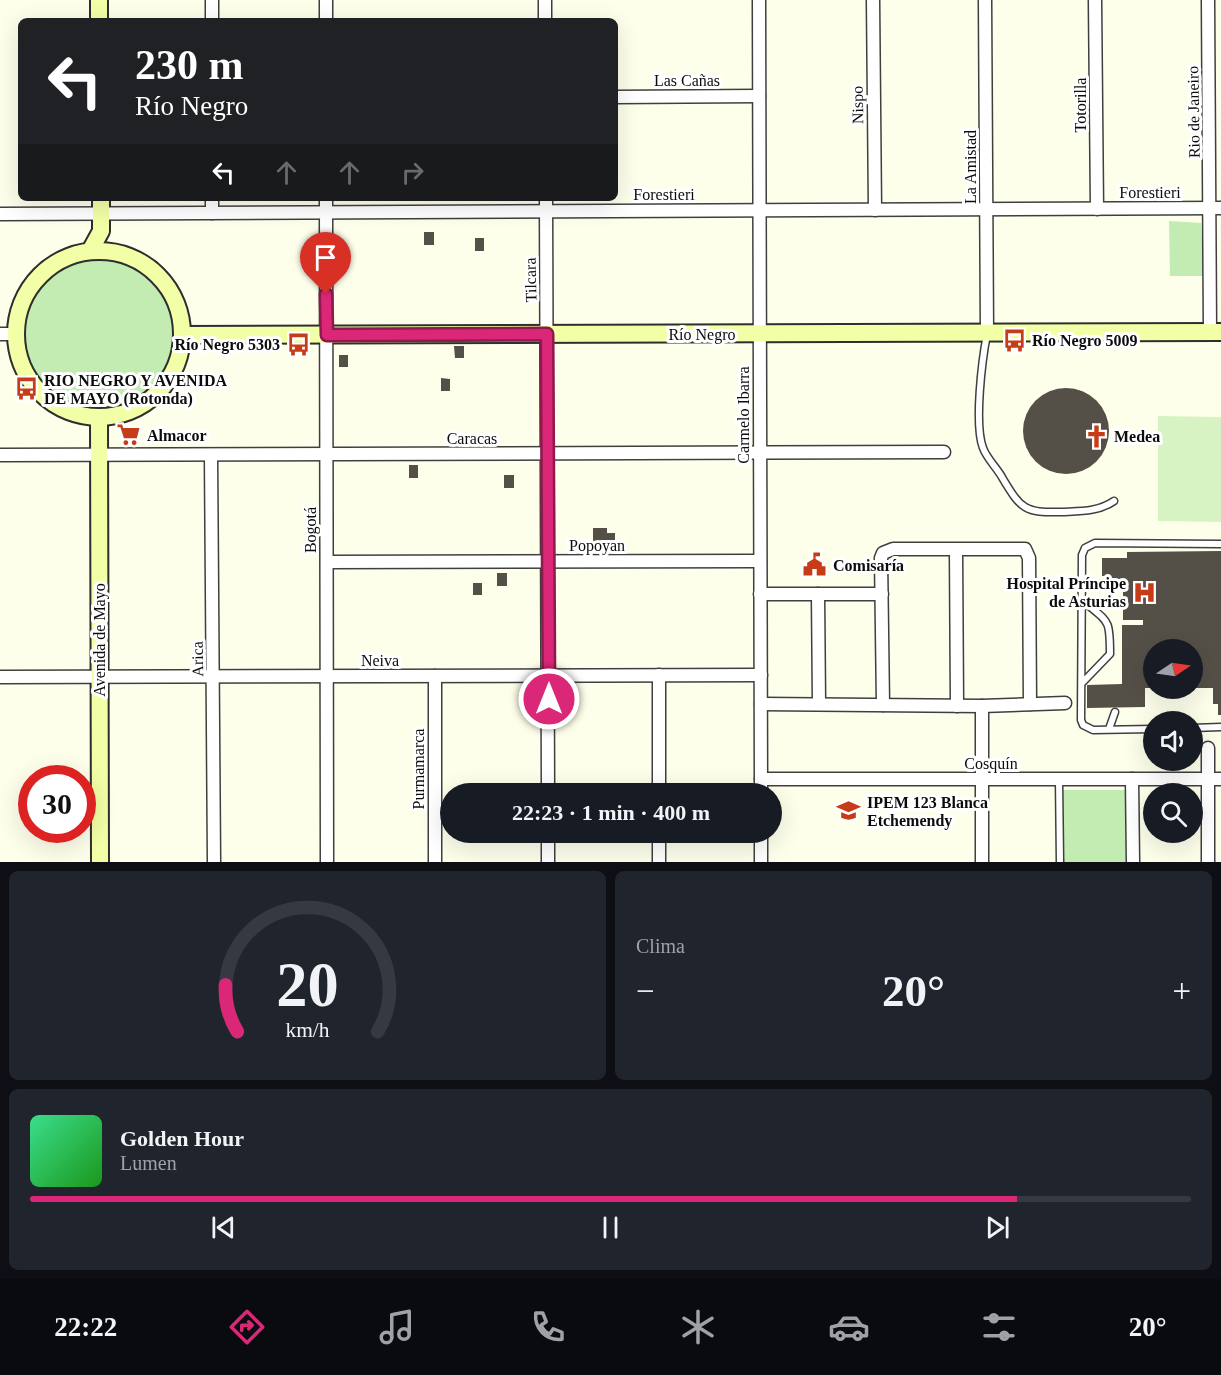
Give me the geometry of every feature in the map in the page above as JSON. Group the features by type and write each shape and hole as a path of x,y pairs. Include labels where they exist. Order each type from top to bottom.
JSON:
{"main road":[{"path":"99,0 99,18"},
{"path":"90,251 101,231 101,206"},
{"path":"90,251 123,254 143,263 160,277 173,295 180,316 182,335 179,359 170,378 157,395 140,408 120,416 99,418 81,416 63,410 48,400 34,387 8,334 27,293 40,275 58,261 90,251"},
{"name":"Río Negro","path":"182,335 1216,332"},
{"name":"Avenida de Mayo","path":"99,418 100,862"}],"street":[{"path":"212,0 212,18"},
{"path":"326,0 326,18"},
{"path":"545,0 545,18"},
{"name":"Carmelo Ibarra","path":"759,0 761,783"},
{"name":"Nispo","path":"873,0 875,210"},
{"name":"La Amistad","path":"985,0 987,333"},
{"name":"Totorilla","path":"1095,0 1097,209"},
{"name":"Rio de Janeiro","path":"1208,0 1216,208 1216,332"},
{"name":"Las Cañas","path":"618,97 759,96"},
{"path":"212,201 212,213"},
{"name":"Bogotá","path":"326,201 327,862"},
{"name":"Tilcara","path":"546,201 548,783"},
{"name":"Forestieri","path":"0,214 101,206 212,213 1216,208"},
{"name":"Caracas","path":"0,456 944,452"},
{"name":"Arica","path":"211,455 214,862"},
{"path":"883,705 881,558 887,551 1020,549 1025,549 1029,558 1029,704"},
{"path":"956,550 957,706"},
{"name":"Popoyan","path":"327,562 760,561"},
{"path":"760,594 882,594"},
{"path":"818,594 819,704"},
{"path":"659,675 659,783"},
{"name":"Neiva","path":"0,677 760,675"},
{"name":"Purmamarca","path":"435,676 435,862"},
{"path":"761,705 981,706 1065,703"},
{"path":"981,706 982,862"},
{"path":"1208,748 1208,862"},
{"name":"Cosquín","path":"761,779 1221,779"},
{"path":"1132,779 1133,862"},
{"path":"548,843 548,862"},
{"path":"659,843 659,862"},
{"path":"761,843 761,862"}],"lane":[{"path":"987,333 981,382 980,426 983,449 1013,496 1025,509 1042,513 1088,511 1105,507 1114,501"},
{"path":"1143,729 1093,729 1083,725 1081,720 1082,555 1090,544 1105,542 1221,544"},
{"path":"1082,600 1110,626 1110,654 1083,682"},
{"path":"1109,729 1115,711"},
{"path":"1203,728 1221,727"},
{"path":"1059,779 1060,862"}],"green space":[{"path":"1169,221 1201,223 1204,276 1170,276"},
{"path":"99,260 128,266 152,282 168,306 174,335 168,364 152,388 128,404 99,410 70,404 46,388 30,364 24,335 30,306 46,282 70,266"},
{"path":"1158,416 1221,417 1221,522 1158,521"},
{"path":"1062,790 1129,790 1130,862 1063,862"}],"building":[{"path":"424,232 434,232 434,245 424,245"},
{"path":"475,238 484,238 484,251 475,251"},
{"path":"454,346 464,346 464,358 455,358"},
{"path":"339,355 348,355 348,367 339,367"},
{"path":"441,378 450,379 450,391 441,391"},
{"path":"1066,388 1082,392 1096,401 1105,415 1109,431 1105,447 1096,461 1082,470 1066,474 1050,470 1036,461 1027,447 1023,431 1027,415 1036,401 1050,392"},
{"path":"409,465 418,465 418,478 409,478"},
{"path":"504,475 514,475 514,488 504,488"},
{"path":"593,528 607,528 607,533 615,533 615,550 593,549"},
{"path":"1221,551 1221,715 1218,715 1218,704 1213,704 1213,688 1203,688 1203,639 1143,639 1145,707 1087,708 1087,685 1122,684 1122,625 1143,625 1143,620 1123,620 1123,582 1111,582 1111,576 1102,576 1102,558 1127,558 1127,552"},
{"path":"497,573 507,573 507,586 497,586"},
{"path":"473,583 482,583 482,595 473,595"}],"place":[{"name":"Río Negro 5009","path":"1014,340"},
{"name":"Río Negro 5303","path":"298,344"},
{"name":"RIO NEGRO Y AVENIDA DE MAYO (Rotonda)","path":"26,389"},
{"name":"Almacor","path":"129,435"},
{"name":"Medea","path":"1096,436"},
{"name":"Comisaría","path":"815,565"},
{"name":"Hospital Príncipe de Asturias","path":"1144,592"},
{"name":"IPEM 123 Blanca Etchemendy","path":"849,811"}],"route":[{"path":"326,294 327,335 547,334 549,699"}]}
